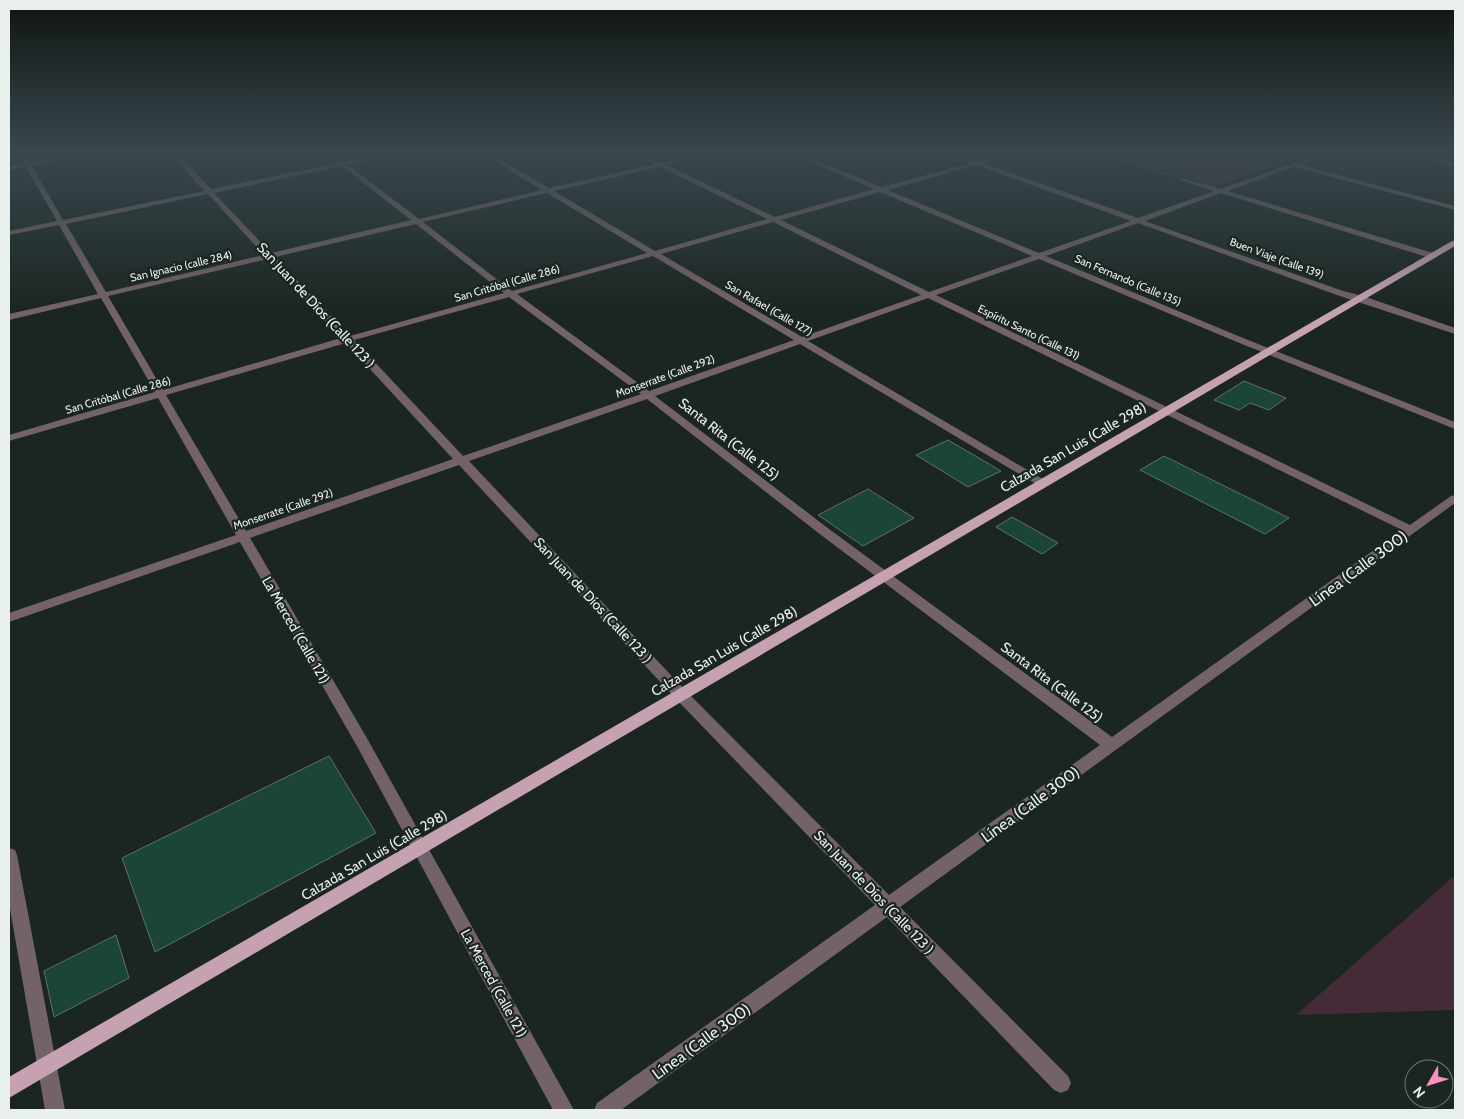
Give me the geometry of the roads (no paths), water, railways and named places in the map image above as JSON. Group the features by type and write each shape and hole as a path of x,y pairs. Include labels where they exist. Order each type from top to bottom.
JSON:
{"main road":[{"name":"Calzada San Luis (Calle 298)","path":"9,1088 1455,242"}],"street":[{"name":"La Merced (Calle 121)","path":"51,205 363,744 564,1110"},
{"path":"9,233 144,205"},
{"name":"San Juan de Díos (Calle 123 )","path":"222,205 681,695 1061,1083"},
{"name":"Santa Rita (Calle 125)","path":"396,205 511,294 648,395 825,532 1112,745"},
{"name":"San Ignacio (calle 284)","path":"9,318 486,205"},
{"name":"San Rafael (Calle 127)","path":"570,205 802,340 1042,484"},
{"name":"Espíritu Santo (Calle 131)","path":"743,205 1411,530"},
{"name":"San Critóbal (Calle 286)","path":"9,438 349,339 829,205"},
{"name":"San Fernando (Calle 135)","path":"919,205 1455,426"},
{"name":"Buen Viaje (Calle 139)","path":"1097,205 1455,331"},
{"name":"Monserrate (Calle 292)","path":"9,618 648,395 1179,205"},
{"path":"1266,205 1433,256"},
{"name":"Línea (Calle 300)","path":"604,1110 1455,498"},
{"path":"9,855 56,1110"}]}
